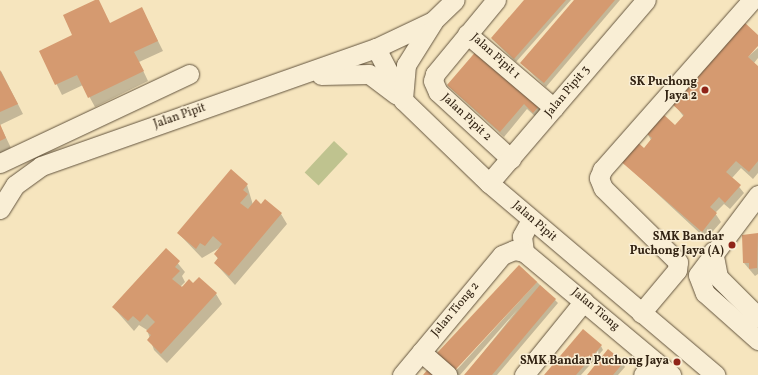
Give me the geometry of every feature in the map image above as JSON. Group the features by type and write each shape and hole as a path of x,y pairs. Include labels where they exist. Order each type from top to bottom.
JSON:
{"street":[{"name":"Jalan Pipit","path":"0,209 15,185 41,166 376,48 433,21 455,0"},
{"name":"Jalan Pipit 1","path":"496,0 467,34 554,108"},
{"name":"Jalan Pipit 3","path":"490,184 640,2"},
{"path":"641,313 677,270 678,262 602,188 599,178 602,170 750,2"},
{"path":"403,100 406,65 433,21"},
{"name":"Jalan Pipit 2","path":"467,34 435,74 434,86 511,159"},
{"name":"Jalan Pipit","path":"376,48 403,100 490,184 715,375"},
{"path":"0,163 189,74"},
{"path":"296,76 369,74 403,100"},
{"path":"56,137 65,158"},
{"path":"758,195 713,251 700,270 700,287 758,340"},
{"path":"519,251 522,236 531,220"},
{"name":"Jalan Tiong","path":"519,251 584,301 649,368 672,375"},
{"name":"Jalan Tiong 2","path":"402,375 502,255 519,251"},
{"path":"713,251 718,277 758,317"},
{"path":"524,375 584,301"},
{"path":"421,352 447,375"}],"green space":[{"path":"334,141 348,154 319,185 305,172"}],"building":[{"path":"95,0 99,0 110,23 142,7 158,41 134,52 144,71 88,98 77,75 55,85 39,51 72,35 63,15"},
{"path":"524,0 566,0 514,59 491,38"},
{"path":"574,0 615,0 544,83 520,63"},
{"path":"744,22 758,35 758,46 748,57 758,66 758,161 749,172 736,161 726,172 741,185 725,203 719,197 710,207 717,213 702,232 618,159 635,140 644,148 652,138 646,133 663,114 675,125 684,115 672,104"},
{"path":"478,49 541,104 533,113 524,104 500,132 447,85"},
{"path":"0,70 18,104 0,112"},
{"path":"0,124 6,138 0,141"},
{"path":"231,169 248,184 243,190 248,194 240,203 248,209 256,199 261,204 265,199 282,213 229,276 214,263 218,258 214,254 222,244 213,236 205,246 200,243 196,249 177,233"},
{"path":"758,233 757,268 749,269 749,263 743,263 742,235"},
{"path":"166,248 180,261 175,267 180,271 172,279 182,287 189,279 193,283 199,277 217,293 161,354 147,340 151,335 146,331 155,322 147,314 140,322 133,316 128,321 112,307"},
{"path":"519,265 537,282 452,373 434,356"},
{"path":"540,285 556,299 492,375 464,375"},
{"path":"583,329 602,345 576,375 544,375"},
{"path":"608,349 624,362 613,375 587,375"},
{"path":"429,368 437,375 423,375"}],"place":[{"name":"SK Puchong Jaya 2","path":"705,90"},
{"name":"SMK Bandar Puchong Jaya (A)","path":"732,245"},
{"name":"SMK Bandar Puchong Jaya","path":"677,362"}]}
